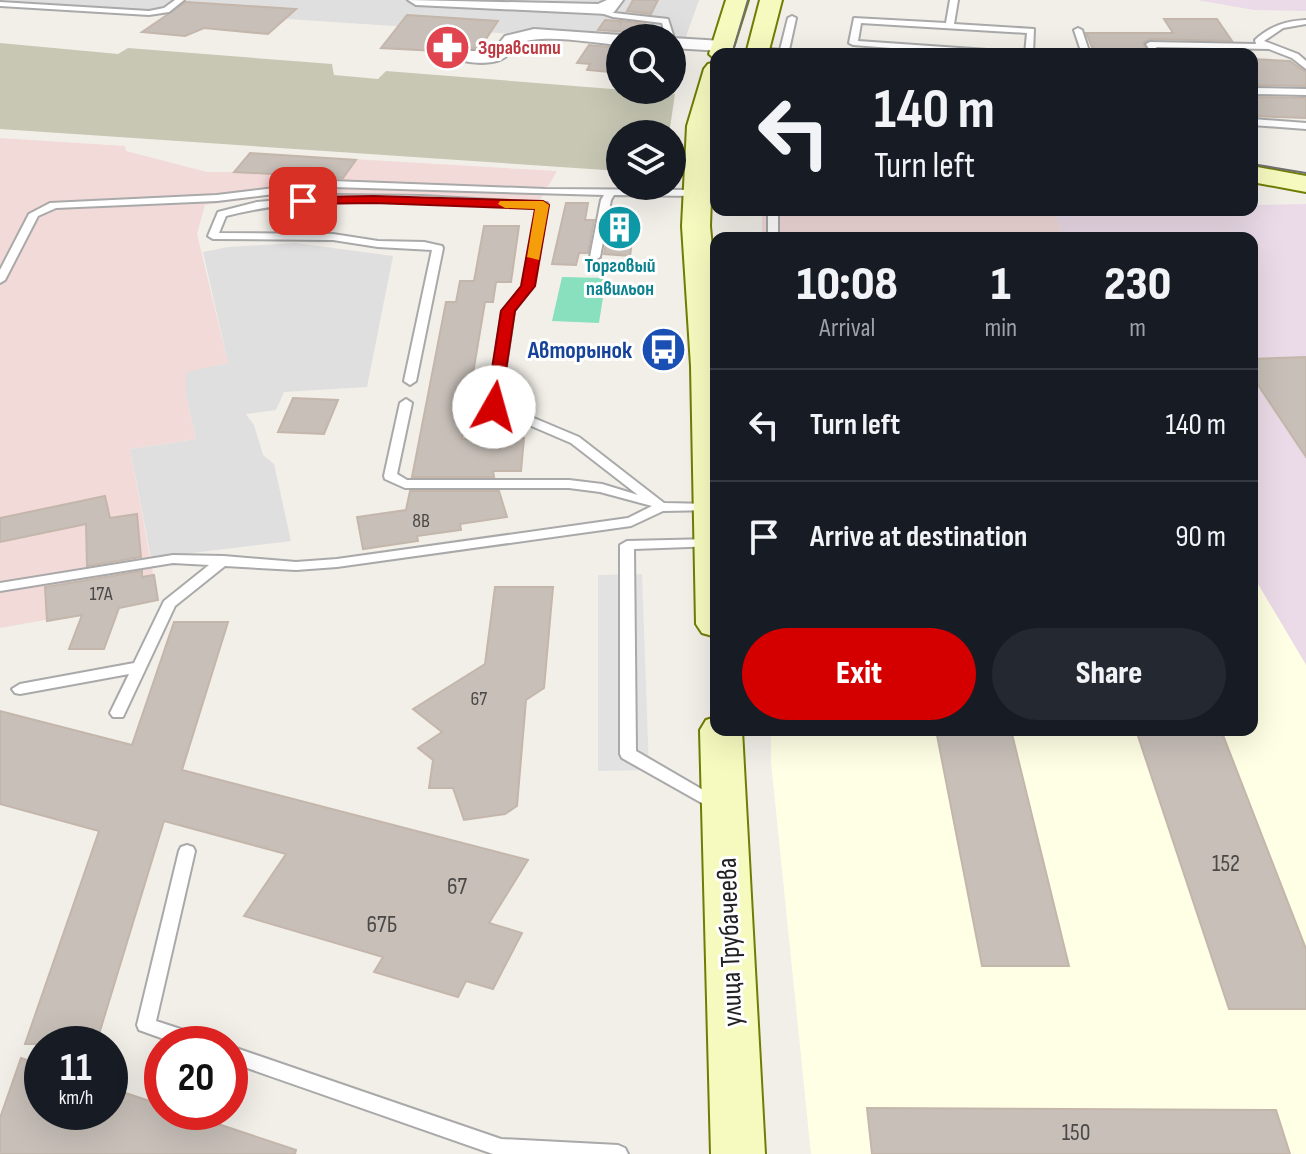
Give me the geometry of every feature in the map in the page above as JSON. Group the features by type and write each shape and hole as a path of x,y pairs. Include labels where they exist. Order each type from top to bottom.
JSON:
{"main road":[{"path":"722,48 737,0"},
{"path":"758,48 771,0"},
{"path":"707,118 703,203 710,472"},
{"path":"1258,159 1306,167"},
{"path":"1258,175 1306,184"},
{"name":"улица Трубачеева","path":"721,736 738,1154"}],"street":[{"path":"416,0 598,9 608,9 615,0"},
{"path":"534,34 546,7"},
{"path":"463,56 493,57 499,55 511,40 534,34 606,39"},
{"path":"686,45 710,53"}],"lane":[{"path":"0,4 149,13 166,10 180,0"},
{"path":"950,26 954,0"},
{"path":"598,9 613,15 665,21 666,24"},
{"path":"785,48 792,18"},
{"path":"921,48 853,43 857,20 1031,31 1030,48"},
{"path":"1306,22 1287,24 1264,35 1258,42 1295,56 1306,66"},
{"path":"1078,30 1084,48"},
{"path":"1152,48 1150,44 1203,48"},
{"path":"1255,48 1268,47"},
{"path":"1258,91 1306,92"},
{"path":"1258,122 1306,126"},
{"path":"0,280 34,214 54,205 217,198 332,184 606,192"},
{"path":"410,381 438,248 333,237 213,236 222,214 276,202 330,199 543,205 528,286 508,311 494,407 497,414 525,419 575,440 661,507"},
{"path":"595,257 606,200"},
{"path":"678,200 703,203"},
{"path":"406,403 390,476 405,484 569,484 602,488 661,507 710,508"},
{"path":"0,587 173,559 296,566 352,561 631,522 661,507"},
{"path":"710,543 627,545 628,754 724,809"},
{"path":"118,713 169,604 224,560"},
{"path":"20,689 140,667"},
{"path":"149,1026 146,1025 187,851"},
{"path":"248,1060 501,1148 618,1154"}],"shaded area":[{"path":"0,0 699,0 686,37 686,24 606,24 606,40"},
{"path":"1197,0 1306,0 1306,11 1254,10"},
{"path":"0,43 118,54 128,48 332,64 334,75 378,79 386,71 606,89 606,104 674,104 671,120 606,120 606,170 0,129"},
{"path":"0,138 125,146 126,151 207,172 233,172 250,153 557,171 540,200 326,193 288,194 205,205 197,234 228,363 186,372 186,396 196,439 130,449 158,600 0,628"},
{"path":"1306,204 1306,665 1258,584 1258,232 1061,232 1056,216 1258,216 1258,205"},
{"path":"762,216 1056,216 1061,232 762,232"},
{"path":"296,243 393,256 367,387 284,392 276,410 246,414 254,425 263,455 274,464 291,541 151,558 130,449 196,439 186,396 186,371 228,363 203,252 228,247"},
{"path":"642,574 649,770 598,771 598,575"},
{"path":"1258,584 1306,665 1306,1154 811,1154 771,762 771,736 1258,736"}],"green space":[{"path":"562,277 606,278 599,323 552,321"}],"building":[{"path":"633,0 658,0 651,14 627,11"},
{"path":"186,2 296,9 268,34 204,28 185,36 142,32"},
{"path":"407,15 498,21 480,48 463,48 456,52 381,48"},
{"path":"1164,19 1217,19 1232,41 1150,39 1143,43 1145,48 1092,48 1086,33 1173,33"},
{"path":"605,20 620,21 620,24 606,24 606,31 598,30"},
{"path":"589,45 606,47 606,72 587,70 590,64 577,63"},
{"path":"1258,59 1290,61 1306,72 1306,86 1258,85"},
{"path":"1258,97 1306,98 1306,118 1258,116"},
{"path":"250,153 356,160 343,178 234,172"},
{"path":"566,203 588,203 585,220 594,220 588,253 579,253 576,265 552,264"},
{"path":"610,220 635,220 630,256 604,254"},
{"path":"484,226 519,226 511,282 496,282 493,302 485,302 462,439 524,438 521,471 493,471 494,477 412,477 446,302 456,302 460,281 474,281"},
{"path":"1306,357 1306,457 1258,385 1258,359"},
{"path":"293,398 338,400 324,434 278,432"},
{"path":"410,491 499,491 507,517 460,524 461,530 417,536 418,541 363,549 357,517 406,510"},
{"path":"105,496 110,518 137,514 141,557 87,566 86,524 0,542 0,518"},
{"path":"142,571 142,577 154,575 158,600 119,608 104,649 69,649 82,615 47,621 45,587"},
{"path":"495,587 553,587 544,688 526,700 517,806 505,814 464,820 453,788 429,788 433,760 418,748 442,732 413,709 485,664"},
{"path":"174,622 228,622 182,770 528,860 489,923 522,933 493,989 466,981 458,997 374,972 383,957 244,916 286,854 164,821 101,1026 31,1026 99,831 0,804 0,711 132,745"},
{"path":"937,736 1012,736 1069,966 982,966"},
{"path":"1138,736 1223,736 1306,949 1306,1009 1229,1009"},
{"path":"21,1058 24,1059 24,1130 128,1130 128,1094 144,1099 144,1130 236,1130 296,1150 295,1154 0,1154 0,1118"},
{"path":"867,1108 1276,1110 1290,1154 872,1154"}],"tram line":[{"path":"734,48 748,0"},
{"path":"1258,165 1306,173"}],"slow traffic":[{"path":"505,204 543,205 534,257"}],"place":[{"name":"Здравсити","path":"447,48"},
{"name":"Торговый павильон","path":"620,227"},
{"name":"Авторынок","path":"663,350"}],"route":[{"path":"303,201 374,199 543,205 528,286 508,311 494,407"}]}
